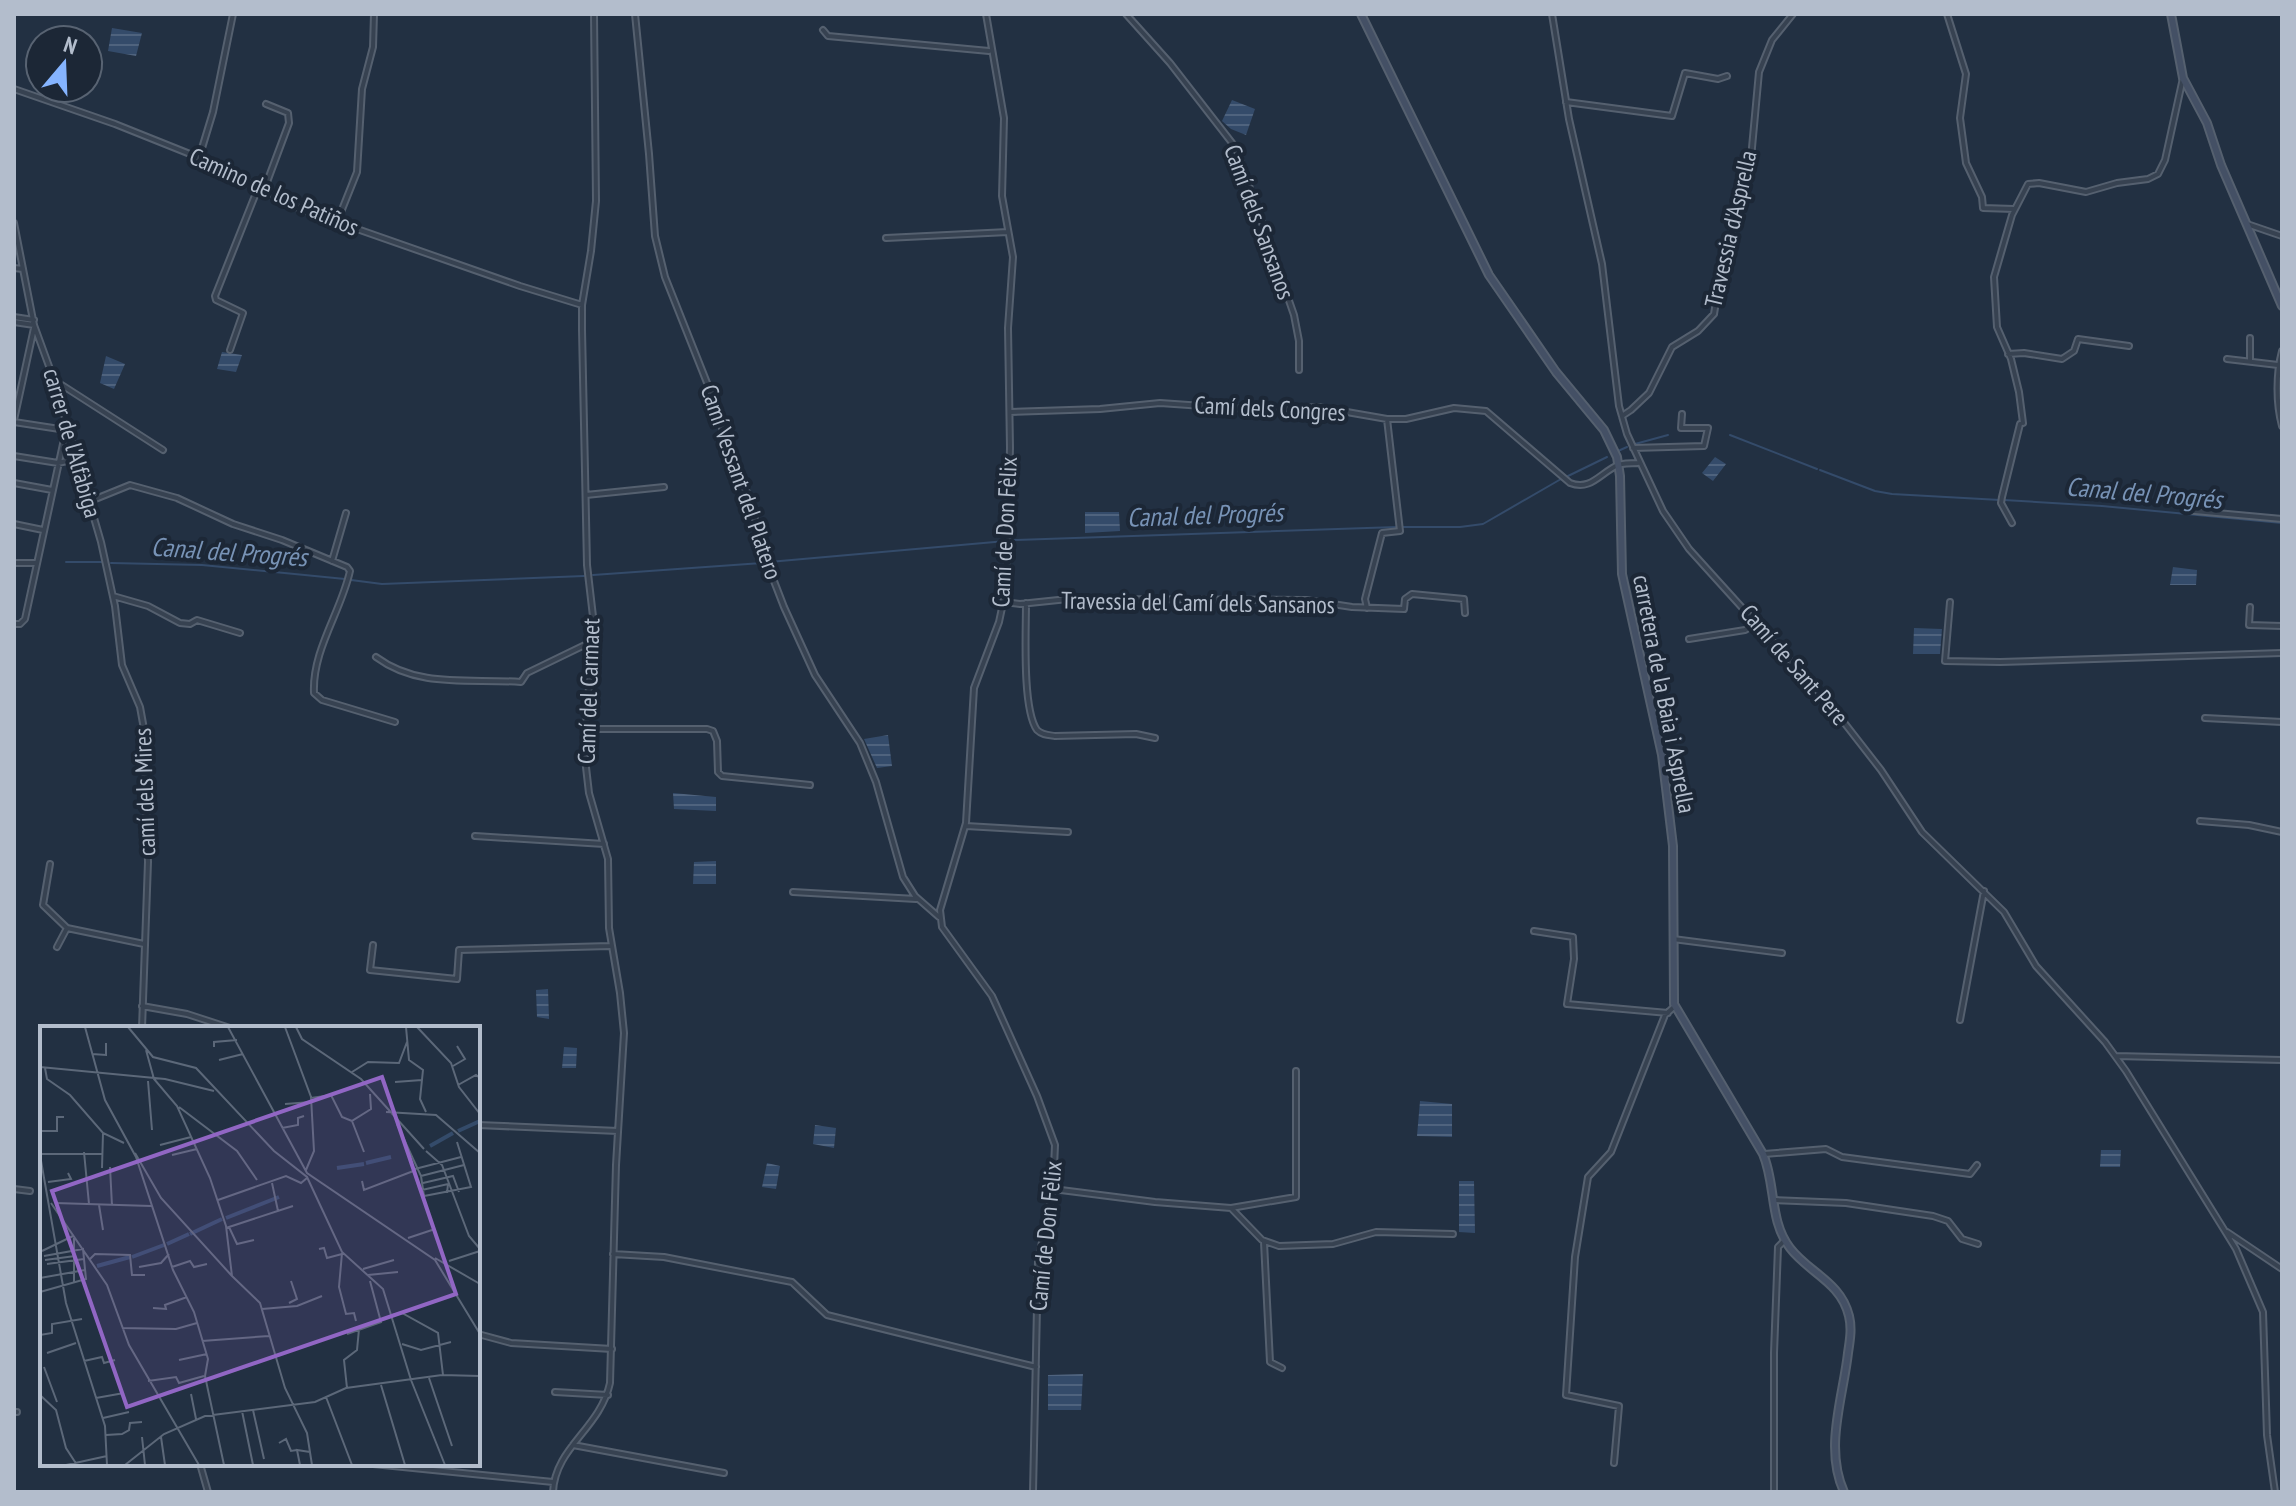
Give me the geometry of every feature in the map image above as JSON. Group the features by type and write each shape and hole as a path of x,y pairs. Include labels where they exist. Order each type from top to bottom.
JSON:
{"main road":[{"name":"carretera de la Baia i Asprella","path":"1361,14 1489,275 1556,372 1604,430 1613,446 1619,465 1622,574 1665,773 1673,846 1672,993 1675,1006 1763,1154 1784,1240"},
{"path":"2171,14 2183,78 2207,123 2221,165 2282,306"},
{"path":"1784,1240 1837,1290 1849,1316 1851,1330 1835,1443 1838,1479 1844,1492"}],"street":[{"path":"199,158 213,112 233,14"},
{"path":"337,222 357,172 362,89 373,47 374,14"},
{"name":"Camí del Carmaet","path":"553,1492 553,1482 563,1458 595,1419 608,1395 624,1033 611,946 605,844 589,793 584,750 593,641 587,565 582,305 596,201 594,14"},
{"name":"Camí Vessant del Platero","path":"635,14 655,236 665,277 719,413 778,593 815,675 860,743 876,782 903,877 919,899 939,917"},
{"name":"Camí de Don Fèlix","path":"986,14 1004,118 1002,196 1013,257 1008,328 1007,564 999,622 974,688 970,787 965,826 939,917 942,927 992,996 1037,1096 1055,1145 1053,1189 1038,1261 1033,1492"},
{"name":"Camí dels Sansanos","path":"1126,14 1170,63 1236,148 1294,315 1299,341 1299,370"},
{"name":"Camí de Sant Pere","path":"1552,14 1566,102 1602,264 1622,416 1640,463 1673,528 1832,707 1881,770 1922,832 2004,912 2036,966 2116,1056 2225,1231 2246,1269 2263,1312 2267,1435 2275,1492"},
{"name":"Travessia d'Asprella","path":"1622,416 1649,393 1672,347 1698,331 1714,314 1721,271 1750,169 1759,72 1772,40 1793,14"},
{"path":"1947,14 1966,74 1960,118 1966,163 1982,197 1983,208 2014,209"},
{"path":"823,30 828,36 990,51"},
{"path":"1566,102 1672,116 1685,73 1718,79 1727,76"},
{"path":"2012,523 2001,503 2022,423 2019,392 1997,327 1994,277 2014,209 2028,184 2039,183 2086,192 2117,183 2148,179 2158,174 2165,160 2183,78"},
{"name":"Camino de los Patiños","path":"14,89 115,124 199,158 300,209 582,305"},
{"path":"230,350 243,313 216,300 215,296 289,123 288,113 266,104"},
{"name":"carrer de l'Alfàbiga","path":"14,223 34,323 54,380 105,562"},
{"path":"2247,224 2282,236"},
{"path":"886,238 1008,232"},
{"path":"14,268 23,269"},
{"path":"14,320 34,323 14,421 66,430 23,623 14,624"},
{"path":"2250,338 2250,361"},
{"path":"2008,354 2024,353 2062,359 2074,351 2078,339 2129,346"},
{"path":"2282,351 2278,365 2282,426"},
{"path":"2227,359 2278,365"},
{"path":"14,370 24,372"},
{"path":"54,380 163,450"},
{"name":"Camí dels Congres","path":"1010,412 1160,403 1260,410 1310,406 1387,419 1406,419 1454,408 1486,411 1570,483 1579,486 1587,485 1619,465 1640,463"},
{"path":"1633,448 1704,446 1708,428 1681,428 1682,414"},
{"path":"1367,608 1365,599 1382,533 1400,531 1387,419"},
{"path":"14,456 58,463 76,459"},
{"path":"14,483 52,490"},
{"path":"88,502 130,485 177,498 233,524 347,567 350,571 326,631 314,693 322,700 395,722"},
{"path":"586,495 664,487"},
{"path":"2184,510 2282,519"},
{"path":"332,561 346,513"},
{"path":"14,524 44,530"},
{"name":"camí dels Mires","path":"105,562 122,665 140,707 145,738 148,862 142,1026"},
{"path":"14,563 37,563"},
{"name":"Travessia del Camí dels Sansanos","path":"1004,602 1068,599 1306,600 1404,609 1405,599 1412,594 1464,599 1465,613"},
{"path":"113,596 148,606 180,623 190,624 197,620 240,633"},
{"path":"1950,602 1945,661 2282,653"},
{"path":"1026,603 1027,678 1036,729 1043,735 1055,736 1136,734 1155,738"},
{"path":"2250,607 2249,625 2282,626"},
{"path":"1689,639 1745,630 1758,622"},
{"path":"376,657 391,668 442,681 521,682 527,673 593,641"},
{"path":"2205,718 2282,722"},
{"path":"585,729 707,729 713,731 717,741 718,772 722,776 810,785"},
{"path":"2200,821 2249,825 2282,832"},
{"path":"965,826 1068,832"},
{"path":"475,836 605,844"},
{"path":"50,864 43,905 67,928 145,944"},
{"path":"1960,1020 1984,891"},
{"path":"793,892 919,899"},
{"path":"57,947 67,928"},
{"path":"1534,931 1573,937 1574,959 1567,1004 1668,1013"},
{"path":"1672,939 1782,953"},
{"path":"373,945 370,970 457,979 459,950 611,946"},
{"path":"142,1006 187,1014 224,1026"},
{"path":"1614,1463 1619,1406 1566,1395 1575,1257 1588,1177 1611,1152 1653,1043 1668,1013 1675,1006"},
{"path":"2116,1056 2282,1060"},
{"path":"1053,1189 1231,1208 1296,1197 1296,1071"},
{"path":"480,1125 618,1131"},
{"path":"1763,1154 1826,1149 1842,1157 1970,1174 1977,1165"},
{"path":"14,1189 30,1191"},
{"path":"1774,1200 1846,1203 1933,1216 1948,1221 1962,1239 1978,1244"},
{"path":"1231,1208 1264,1241 1294,1247 1333,1244 1376,1232 1453,1234"},
{"path":"2225,1231 2282,1269"},
{"path":"1774,1492 1778,1247 1784,1240"},
{"path":"1264,1241 1270,1362 1282,1368"},
{"path":"613,1254 664,1257 792,1282 827,1315 1036,1367"},
{"path":"480,1334 511,1343 612,1349"},
{"path":"555,1392 608,1395"},
{"path":"573,1445 724,1473"},
{"path":"201,1466 208,1492"},
{"path":"393,1466 553,1482"}],"water":[{"path":"112,28 142,33 136,56 108,51"},
{"path":"1232,100 1255,109 1246,135 1222,121"},
{"path":"222,352 242,355 236,372 217,369"},
{"path":"106,356 125,364 114,389 100,383"},
{"path":"1715,457 1726,464 1713,481 1702,473"},
{"path":"1085,512 1119,512 1120,531 1085,533"},
{"path":"2173,567 2197,570 2196,585 2170,585"},
{"path":"1914,628 1942,629 1940,654 1913,654"},
{"path":"888,735 892,766 877,768 864,739"},
{"path":"673,793 716,797 716,811 674,809"},
{"path":"716,861 716,884 693,884 694,862"},
{"path":"548,989 549,1019 537,1017 536,990"},
{"path":"564,1047 577,1048 576,1068 562,1068"},
{"path":"1420,1101 1452,1104 1452,1137 1417,1136"},
{"path":"815,1125 836,1128 834,1148 813,1144"},
{"path":"2101,1150 2121,1150 2120,1167 2100,1167"},
{"path":"767,1163 780,1166 776,1189 762,1187"},
{"path":"1459,1181 1474,1181 1475,1233 1459,1232"},
{"path":"1083,1374 1081,1410 1048,1410 1048,1375"}],"waterway":[{"name":"Canal del Progrés","path":"1635,444 1668,435"},
{"name":"Canal del Progrés","path":"1730,435 1817,469"},
{"name":"Canal del Progrés","path":"1618,451 1627,447"},
{"name":"Canal del Progrés","path":"1566,477 1607,457"},
{"name":"Canal del Progrés","path":"1820,470 1875,491 1892,494 2000,500"},
{"name":"Canal del Progrés","path":"1402,527 1483,524 1561,479"},
{"name":"Canal del Progrés","path":"2004,500 2282,523"},
{"name":"Canal del Progrés","path":"1014,540 1397,527"},
{"name":"Canal del Progrés","path":"769,562 1006,541"},
{"name":"Canal del Progrés","path":"66,562 104,562"},
{"name":"Canal del Progrés","path":"111,563 202,565 345,579"},
{"name":"Canal del Progrés","path":"593,575 762,563"},
{"name":"Canal del Progrés","path":"351,580 382,584 584,576"}]}
